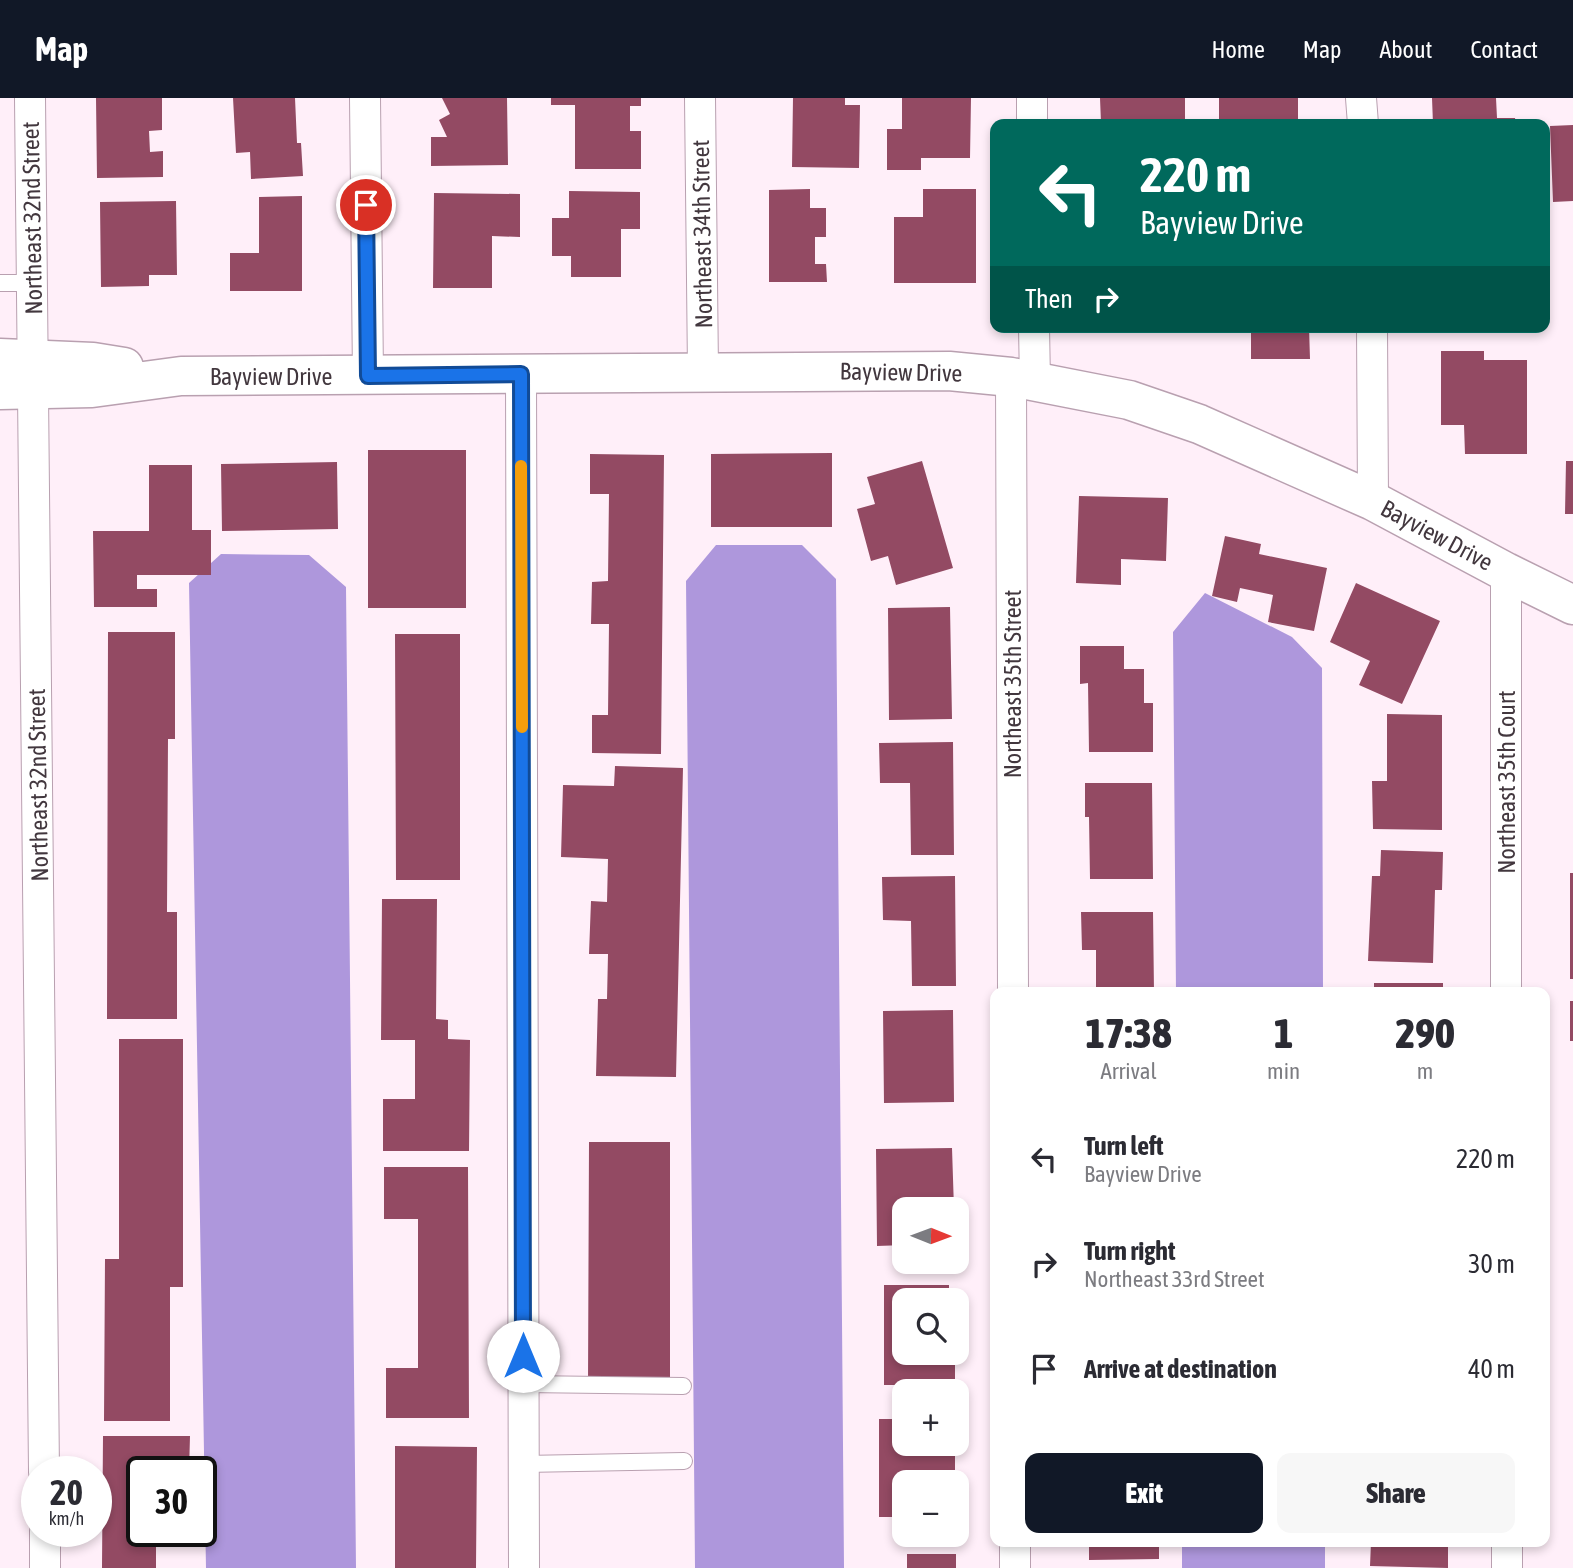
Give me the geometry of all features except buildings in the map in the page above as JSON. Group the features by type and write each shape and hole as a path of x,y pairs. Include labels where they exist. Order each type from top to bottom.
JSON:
{"street":[{"name":"Northeast 32nd Street","path":"30,98 33,283 17,374 44,1456"},
{"path":"365,98 368,376"},
{"name":"Northeast 34th Street","path":"700,98 703,371"},
{"path":"1032,98 1032,119"},
{"path":"1361,98 1363,119"},
{"name":"Northeast 35th Street","path":"1013,987 1023,379 1033,333"},
{"path":"1372,333 1373,501"},
{"name":"Bayview Drive","path":"17,374 92,388 181,376 949,371 1023,379 1129,400 1199,424 1373,501 1573,605"},
{"path":"521,374 524,1568"},
{"name":"Northeast 35th Court","path":"1506,572 1506,987"},
{"path":"45,1547 45,1568"},
{"path":"1015,1547 1015,1568"},
{"path":"1507,1547 1507,1568"}],"lane":[{"path":"0,283 33,283"},
{"path":"524,1384 683,1386"},
{"path":"524,1464 684,1461"}],"shaded area":[{"path":"716,545 802,545 836,579 844,1568 695,1568 686,581"},
{"path":"221,554 309,555 346,587 356,1568 206,1568 206,1547 217,1547 217,1456 204,1456 189,583"},
{"path":"1205,593 1292,637 1322,668 1323,987 1176,987 1173,632"},
{"path":"1182,1547 1325,1547 1325,1568 1182,1568"}],"slow traffic":[{"path":"521,466 522,727"}],"route":[{"path":"366,205 368,376 521,374 523,1356"}]}
